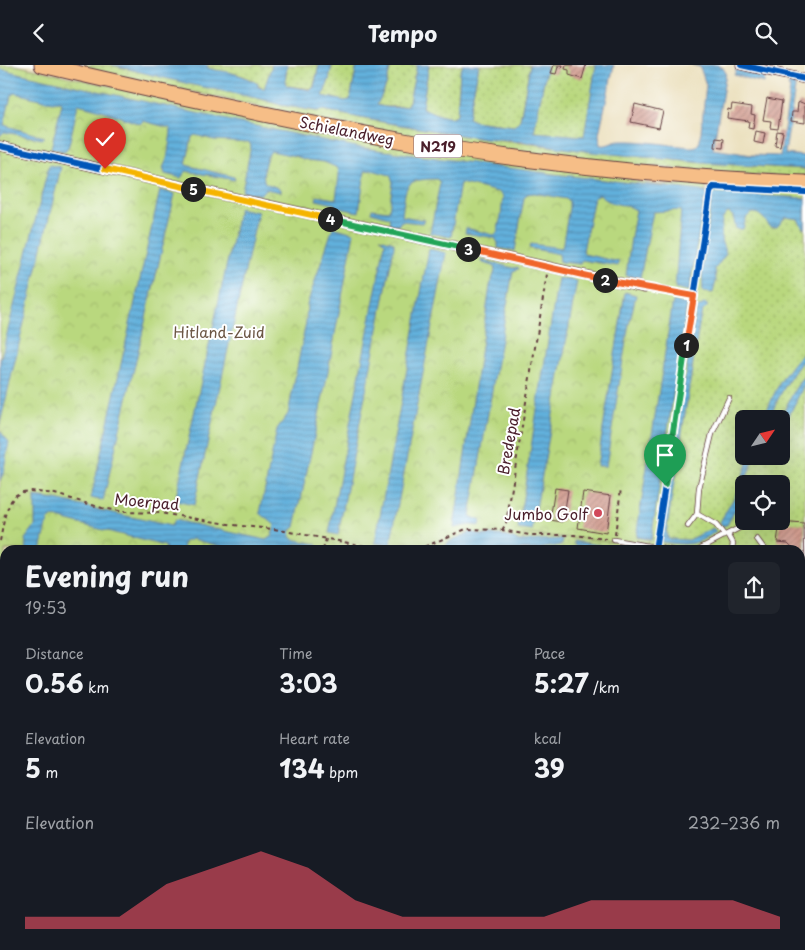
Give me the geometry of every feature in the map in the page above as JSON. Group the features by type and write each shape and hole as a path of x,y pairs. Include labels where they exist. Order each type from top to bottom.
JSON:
{"main road":[{"name":"Schielandweg","path":"42,65 264,114 417,143 587,166 747,181 805,183"}],"street":[{"path":"742,65 805,79"},
{"path":"0,146 644,288"}],"lane":[{"path":"688,526 697,515 699,488 712,434 729,398"},
{"path":"697,515 716,525 726,535 732,545"},
{"path":"707,545 736,530"},
{"path":"758,539 762,545"},
{"path":"614,540 642,545"}],"path":[{"path":"429,545 466,529 502,530 529,535 574,535 614,540 621,488"},
{"path":"324,545 326,539 359,545"}],"green space":[{"name":"Hitland-Zuid","path":"0,65 15,65 157,96 621,176 661,185 707,182 648,544 524,534 522,545 0,545"},
{"path":"74,65 112,65 281,105 316,111 323,110 484,139 704,163 805,169 805,177 752,175 587,161 472,146 322,121"},
{"path":"207,65 272,65 265,89 250,79 213,70 208,68"},
{"path":"287,65 319,65 313,89 288,86 285,83"},
{"path":"332,65 357,65 350,100 345,101 323,96"},
{"path":"391,65 417,65 409,102 406,106 385,107 376,105 386,86"},
{"path":"429,65 463,65 460,73 457,115 452,118 422,108"},
{"path":"479,65 530,65 520,120 514,126 474,121 468,118"},
{"path":"547,65 596,65 585,137 533,132"},
{"path":"718,188 805,193 805,198 716,193 711,196 713,191"},
{"path":"721,201 805,204 805,545 14,545 560,257"}],"water":[{"path":"112,65 207,65 211,69 247,78 258,84 258,87 264,89 272,65 287,65 285,83 288,86 311,90 314,87 319,65 332,65 323,96 345,101 350,100 357,65 391,65 386,86 377,105 399,107 406,106 409,102 417,65 429,65 422,108 452,118 457,115 460,73 463,65 479,65 468,118 474,121 514,126 520,120 530,65 547,65 534,132 584,136 596,65 614,65 599,134 600,145 628,141 691,147 697,146 700,141 706,85 700,67 692,65 717,65 723,68 726,73 713,149 752,155 780,156 790,81 794,82 795,88 785,154 805,156 805,169 704,163 484,139 323,110 316,111 281,105"},
{"path":"0,69 356,147 553,174 701,191 707,193 707,199 704,201 689,291 675,288 681,210 653,212 640,278 626,276 636,210 612,203 600,194 594,197 583,251 584,254 619,262 618,266 582,260 579,264 560,262 559,254 529,248 531,244 562,248 569,208 569,201 566,199 534,193 527,194 524,198 515,251 498,248 495,238 465,233 466,228 494,235 497,233 503,196 498,192 460,183 451,237 430,233 440,183 437,179 418,180 408,186 404,197 402,216 424,220 422,223 401,221 398,226 390,224 389,217 371,212 372,209 389,211 393,182 390,175 372,170 365,171 359,212 335,207 335,204 316,200 317,196 336,199 338,168 324,162 271,151 264,166 263,175 265,183 281,189 281,192 265,189 260,195 242,191 251,146 249,142 214,140 195,135 192,137 186,165 234,177 235,180 186,171 181,178 165,174 163,168 167,159 170,128 143,121 140,124 78,104 69,145 65,152 51,148 61,101 52,102 15,93 11,96 4,125 44,137 42,139 4,132 0,136"},
{"path":"736,70 765,76 764,83 734,75"},
{"path":"49,165 61,167 0,424 0,362"},
{"path":"160,190 175,194 103,501 91,498"},
{"path":"715,193 805,198 805,228 803,228 798,219 786,217 777,227 770,227 766,221 754,213 747,217 743,229 736,229 733,216 729,213 726,214 722,220 721,240 726,254 715,269 716,281 713,293 703,292 702,272 712,196"},
{"path":"239,208 258,212 194,505 175,501"},
{"path":"333,227 354,233 326,382 295,527 291,530 290,536 292,539 318,545 216,545 193,539 184,542 184,545 161,545 53,517 48,521 42,545 26,545 25,539 35,526 35,497 171,526 174,520 266,540 272,536 275,525 260,513 277,429 288,414 306,322 307,305"},
{"path":"380,238 394,242 394,247 338,535 329,533 385,243"},
{"path":"429,249 446,253 390,545 375,543"},
{"path":"481,260 514,268 518,267 519,269 513,271 470,516 481,521 480,526 470,525 454,528 490,286 495,271 494,266 483,263"},
{"path":"558,278 577,281 532,531 518,529"},
{"path":"625,292 636,295 628,329 606,466 597,466"},
{"path":"673,301 687,304 651,540 636,537"},
{"path":"705,303 708,306 702,312 700,319 666,534 669,539 689,540 713,528 716,531 702,540 690,544 662,542 659,539 696,309"},
{"path":"805,351 805,358 794,372 773,410 767,410 775,391 791,365"},
{"path":"805,374 805,383 790,414 790,410 784,410"},
{"path":"0,431 9,442 0,481"},
{"path":"747,465 751,465 748,475 743,475"},
{"path":"735,496 735,510 727,525 722,526 720,522"},
{"path":"471,532 481,535 501,535 519,541 563,539 562,545 446,545 448,542"},
{"path":"574,541 599,545 574,545"}],"building":[{"path":"554,65 563,65 562,68 558,67 556,74 551,73"},
{"path":"566,65 586,65 582,79 569,75 569,70 565,69"},
{"path":"767,98 782,101 778,129 770,128 771,121 763,120"},
{"path":"798,103 805,104 805,123 791,121 792,112 797,112"},
{"path":"635,104 663,111 659,128 631,122"},
{"path":"732,104 752,107 751,114 755,115 753,129 748,128 749,121 727,118 728,109 731,110"},
{"path":"756,131 765,133 763,144 754,142"},
{"path":"777,131 783,132 780,147 775,146"},
{"path":"716,138 724,139 723,148 715,147"},
{"path":"555,488 568,490 563,522 550,520"},
{"path":"583,492 611,496 606,533 578,528"},
{"path":"790,523 804,524 804,545 790,545 777,542 779,530 790,530"}],"cycle path":[{"path":"741,65 805,79"},
{"path":"0,146 612,282 694,296"},
{"path":"656,545 710,193 713,187 805,192"}],"place":[{"name":"Jumbo Golf","path":"598,513"}],"route":[{"path":"105,169 644,288 656,288 694,296 665,485"}]}
